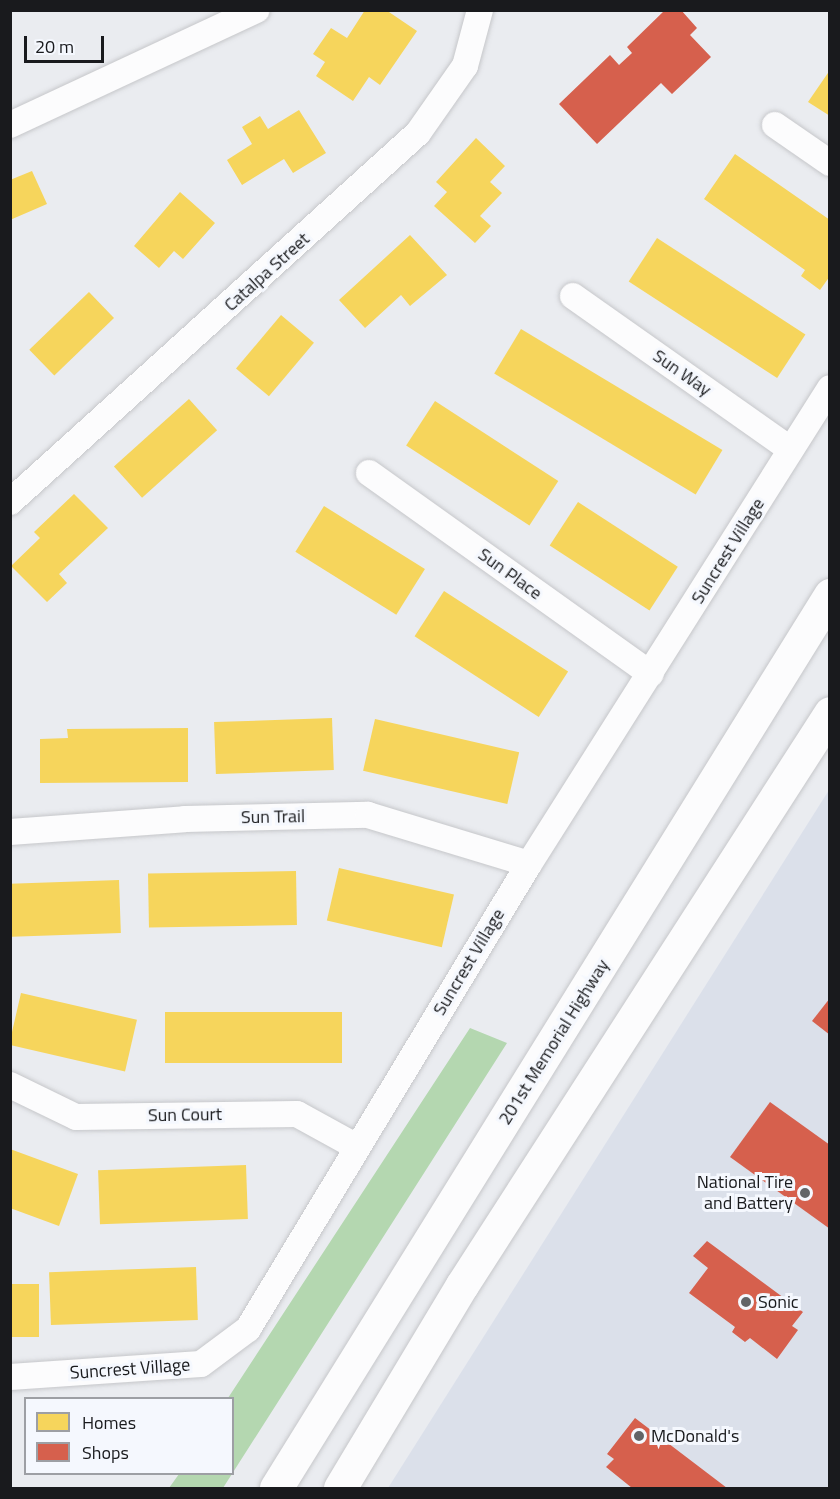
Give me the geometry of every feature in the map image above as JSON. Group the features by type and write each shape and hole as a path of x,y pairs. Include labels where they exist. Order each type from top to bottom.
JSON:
{"main road":[{"name":"201st Memorial Highway","path":"276,1488 830,595"},
{"path":"340,1488 462,1285 830,713"}],"street":[{"path":"10,125 257,10"},
{"name":"Catalpa Street","path":"10,502 418,133 465,66 480,10"},
{"path":"775,125 830,163"},
{"name":"Sun Way","path":"573,296 790,449"},
{"name":"Suncrest Village","path":"10,1377 201,1364 248,1329 528,864 651,675 830,388"},
{"name":"Sun Place","path":"369,472 651,675"},
{"name":"Sun Trail","path":"10,832 185,819 368,815 528,864"},
{"name":"Sun Court","path":"10,1085 76,1117 297,1114 357,1148"}],"shaded area":[{"path":"829,790 829,1488 388,1488"}],"green space":[{"path":"470,1028 507,1043 234,1471 234,1397 229,1397"},
{"path":"178,1475 231,1475 223,1488 169,1488"}],"building: Homes":[{"path":"365,10 386,10 417,31 380,85 369,77 353,101 316,76 325,62 313,54 331,28 347,38"},
{"path":"830,70 830,116 808,102"},
{"path":"299,110 326,153 293,173 284,159 242,185 227,160 252,144 242,127 260,116 268,129"},
{"path":"476,138 505,166 490,182 502,193 480,216 491,226 475,243 434,206 447,192 436,182"},
{"path":"735,154 830,220 830,276 820,290 801,276 805,270 704,199"},
{"path":"32,171 47,204 10,220 10,180"},
{"path":"180,192 215,223 183,259 174,251 159,268 134,246"},
{"path":"410,235 447,275 410,306 401,295 365,328 339,300"},
{"path":"657,238 805,334 777,378 629,282"},
{"path":"89,292 114,318 54,376 29,350"},
{"path":"281,315 314,343 269,396 236,369"},
{"path":"521,329 722,450 696,495 494,374"},
{"path":"189,399 217,430 142,498 114,467"},
{"path":"435,401 558,481 529,526 406,445"},
{"path":"74,494 108,528 59,574 67,583 47,602 11,566 40,538 34,532"},
{"path":"578,502 678,567 649,610 550,546"},
{"path":"324,506 425,569 396,615 295,552"},
{"path":"444,591 568,672 539,717 415,636"},
{"path":"332,718 334,770 216,774 214,722"},
{"path":"375,719 519,752 507,804 363,771"},
{"path":"188,728 188,782 40,783 40,739 68,738 67,729"},
{"path":"339,868 454,895 442,947 327,921"},
{"path":"296,871 297,925 149,928 148,874"},
{"path":"119,880 121,933 12,937 10,884"},
{"path":"21,993 137,1020 125,1071 10,1045"},
{"path":"165,1012 342,1012 342,1063 165,1063"},
{"path":"10,1149 78,1174 59,1226 10,1208"},
{"path":"246,1165 248,1219 100,1224 98,1170"},
{"path":"196,1267 198,1320 51,1325 49,1272"},
{"path":"10,1284 39,1284 39,1337 10,1337"}],"building: Shops":[{"path":"665,10 681,10 697,28 690,35 711,57 672,94 661,83 597,144 559,104 610,55 619,65 632,53 627,47"},
{"path":"830,998 830,1035 812,1021"},
{"name":"National Tire and Battery","path":"770,1102 830,1145 830,1229 730,1157"},
{"name":"Sonic","path":"707,1241 803,1312 792,1326 798,1330 777,1359 750,1338 745,1342 732,1332 735,1327 689,1293 708,1268 693,1256"},
{"name":"McDonald's","path":"635,1418 727,1488 632,1488 606,1467 614,1459 607,1454"}],"place":[{"name":"National Tire and Battery","path":"805,1193"},
{"name":"Sonic","path":"746,1302"},
{"name":"McDonald's","path":"639,1436"}]}
